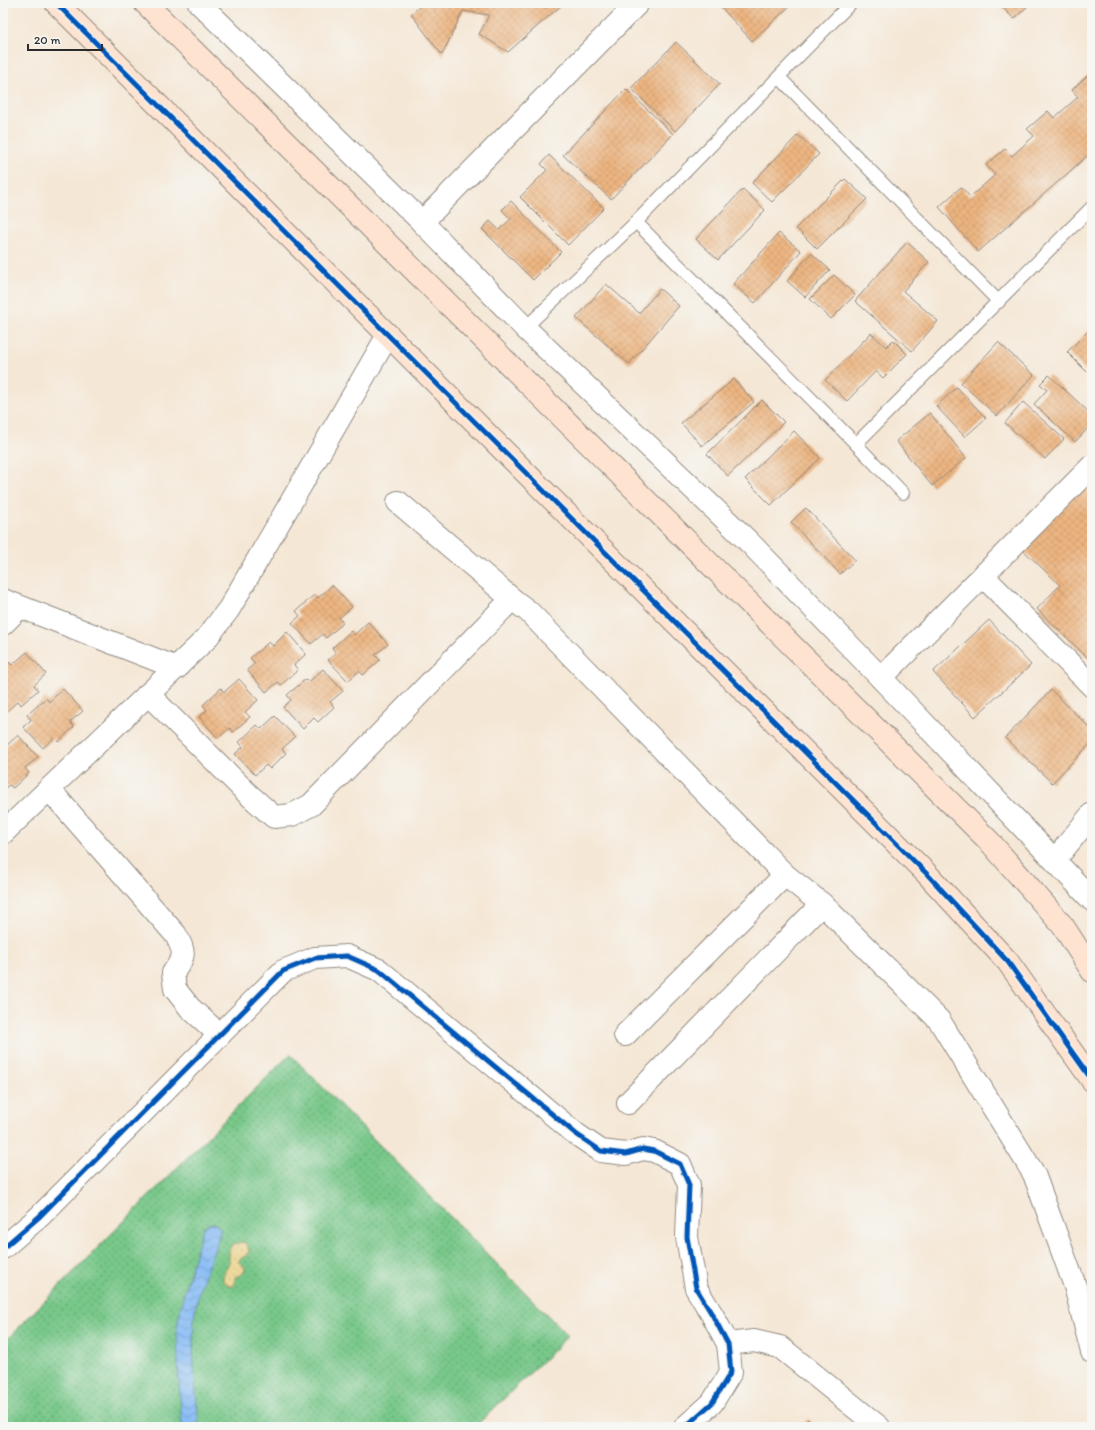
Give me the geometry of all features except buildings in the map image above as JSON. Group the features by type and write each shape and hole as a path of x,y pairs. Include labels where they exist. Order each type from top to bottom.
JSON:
{"street":[{"path":"56,3 927,874 1008,962 1092,1080"},
{"path":"145,3 990,842 1063,926 1092,971"},
{"path":"199,3 422,222 525,328 749,542 881,678 1092,900"},
{"path":"422,222 638,3"},
{"path":"3,833 206,639 229,609 388,335"},
{"path":"881,678 1092,466"},
{"path":"398,502 528,611 785,875 822,904 938,1020 1034,1174 1075,1286 1092,1352"},
{"path":"983,576 1092,686"},
{"path":"147,695 151,697 248,794 274,817 292,815 311,805 512,599"},
{"path":"3,624 12,604 176,668"},
{"path":"49,789 176,935 183,949 183,957 173,973 175,989 190,1008 220,1035"},
{"path":"1055,860 1092,814"},
{"path":"625,1035 785,875"},
{"path":"628,1103 822,904"},
{"path":"3,1248 40,1216 283,971 315,958 346,956 379,970 576,1134 601,1151 626,1154 643,1149 654,1151 680,1164 689,1185 687,1237 696,1288 728,1344 731,1372 712,1403 685,1427"},
{"path":"728,1344 754,1341 780,1348 879,1427"}],"lane":[{"path":"525,328 636,222 851,3"},
{"path":"779,77 999,302"},
{"path":"856,444 1092,207"},
{"path":"636,222 903,493"}],"green space":[{"path":"290,1054 568,1336 475,1427 3,1427 3,1343"}],"sand":[{"path":"243,1242 247,1245 249,1251 247,1255 239,1260 239,1262 244,1266 245,1270 242,1274 235,1277 234,1286 229,1286 223,1281 223,1278 229,1262 230,1248 233,1244"}],"water":[{"path":"210,1223 216,1224 220,1228 219,1237 199,1292 195,1310 193,1339 199,1427 182,1427 177,1326 183,1297 203,1227"}],"cycle path":[{"path":"56,3 927,874 1008,962 1092,1080"},
{"path":"3,1248 40,1216 283,971 315,958 347,956 379,970 576,1134 601,1151 626,1154 643,1149 654,1151 680,1164 689,1185 687,1237 696,1288 728,1344 731,1372 712,1403 685,1427"}]}
